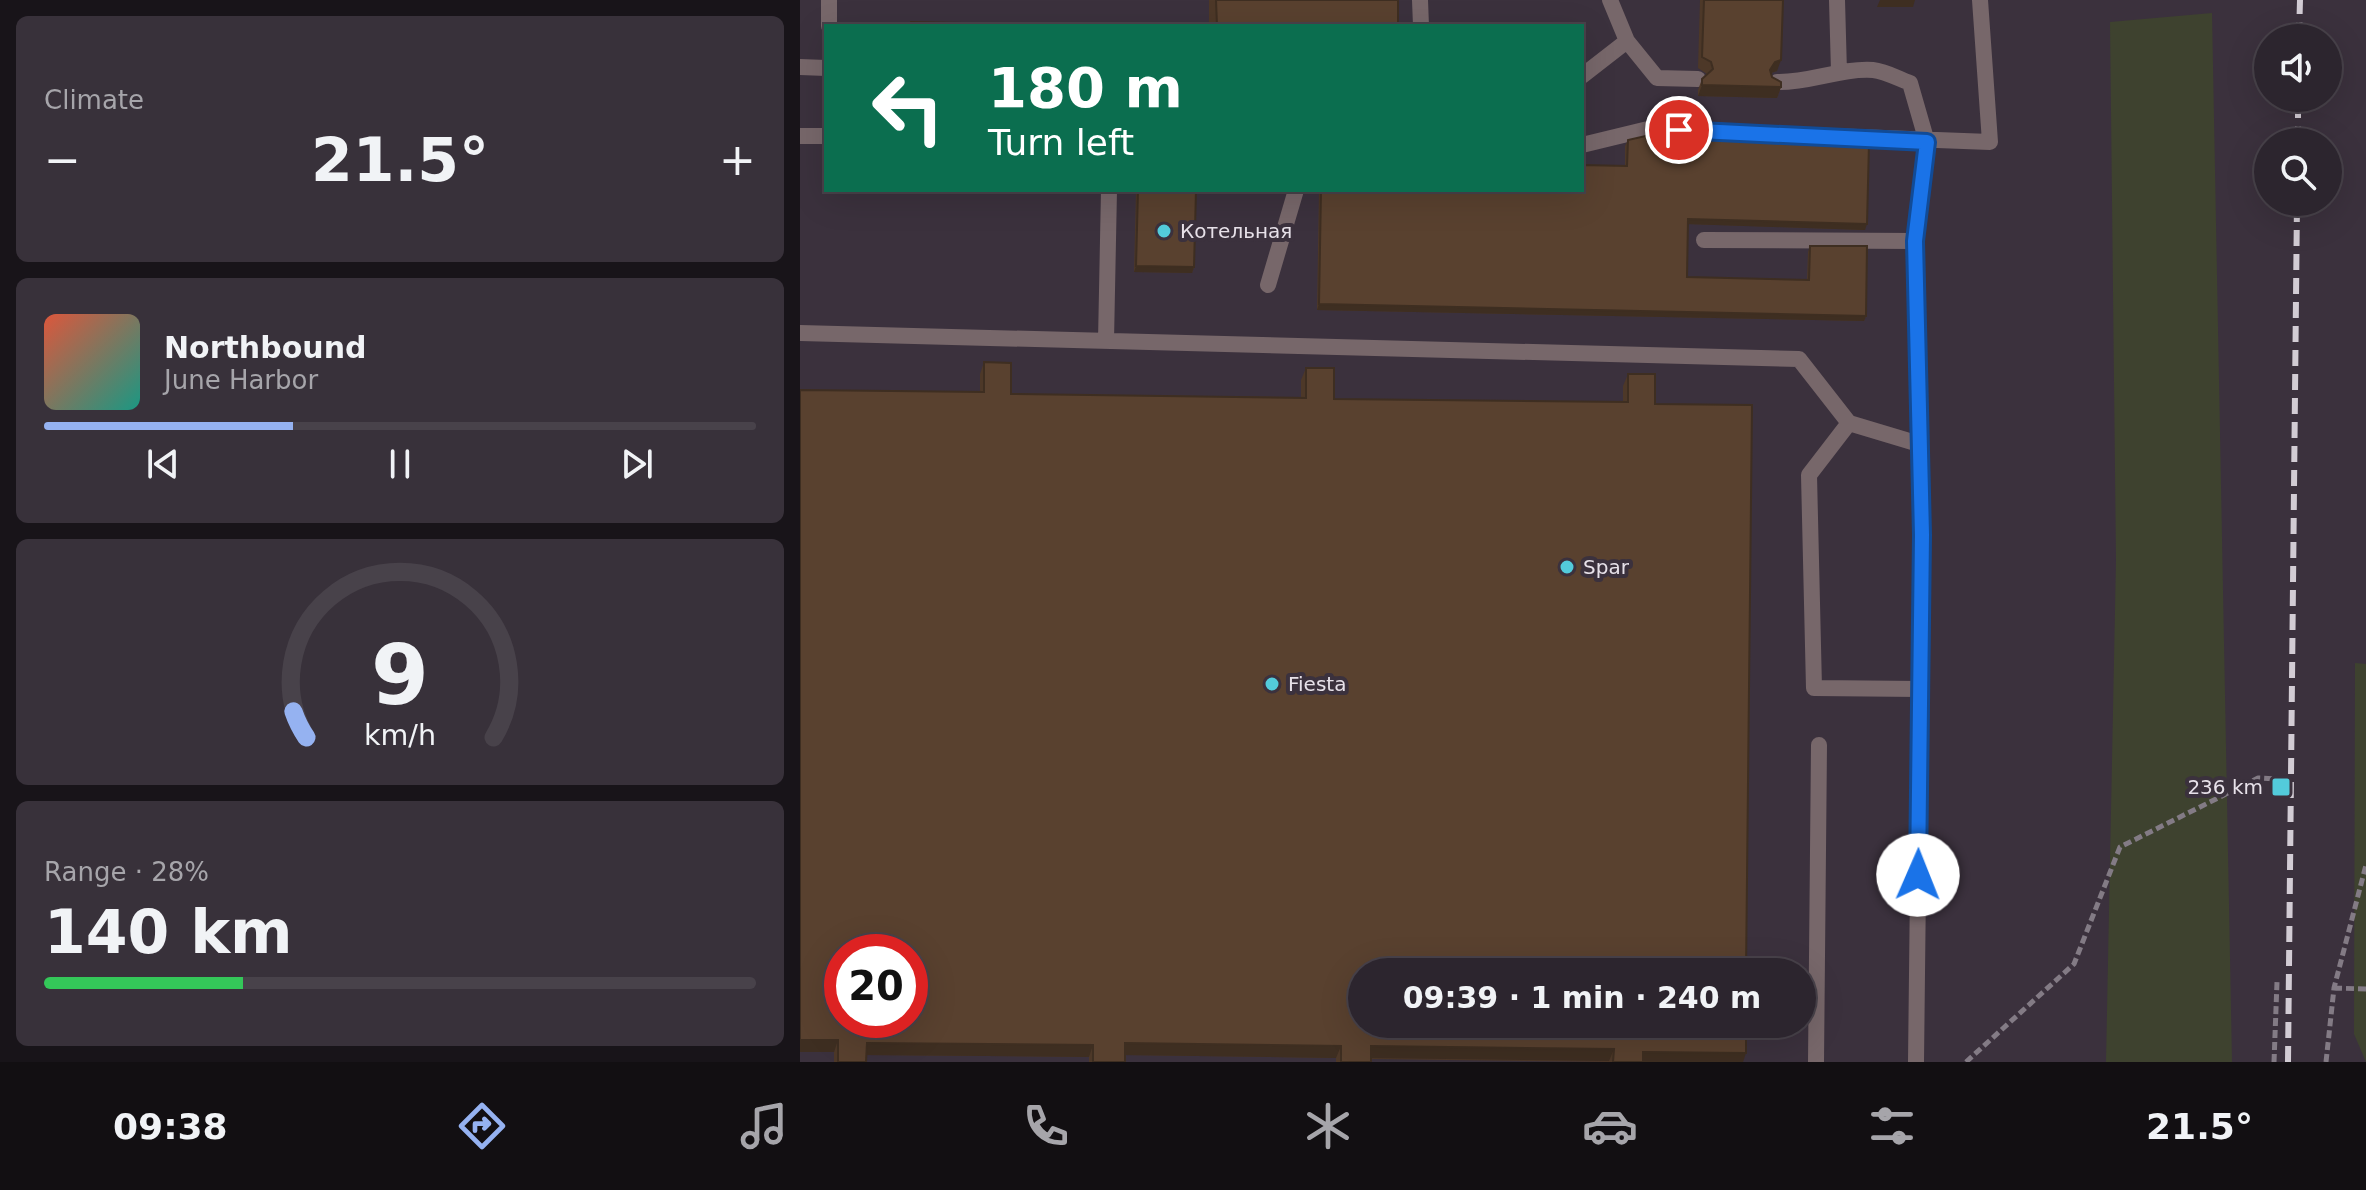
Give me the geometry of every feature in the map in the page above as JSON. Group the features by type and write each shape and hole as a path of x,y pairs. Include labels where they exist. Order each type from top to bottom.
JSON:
{"lane":[{"path":"829,0 829,24"},
{"path":"1420,0 1421,24"},
{"path":"1610,0 1627,41 1657,78 1698,79"},
{"path":"1837,0 1839,72"},
{"path":"1584,145 1648,129 1990,142 1980,0"},
{"path":"1584,74 1627,41"},
{"path":"800,67 824,68"},
{"path":"1777,82 1797,83 1839,72 1876,70 1910,83 1927,142 1915,241 1922,535 1916,1062"},
{"path":"800,136 824,136"},
{"path":"1106,341 1109,192"},
{"path":"1268,285 1295,192"},
{"path":"1704,240 1796,243 1915,241"},
{"path":"800,333 1799,359 1849,423 1919,444"},
{"path":"1849,423 1809,475 1814,688 1920,689"},
{"path":"1816,1062 1819,745"}],"path":[{"path":"1966,1062 2074,964 2120,847 2258,778 2279,779"},
{"path":"2326,1062 2334,988 2366,865"},
{"path":"2274,1062 2277,982"},
{"path":"2334,988 2366,989"}],"green space":[{"path":"2212,13 2232,1062 2106,1062 2116,560 2110,22"},
{"path":"2355,663 2366,664 2366,1062 2354,1034"}],"building":[{"path":"1216,0 1398,0 1398,24 1217,24"},
{"path":"1704,0 1783,0 1781,60 1775,62 1770,70 1772,77 1781,82 1781,87 1702,85 1702,79 1713,69 1711,62 1702,57"},
{"path":"911,22 961,23 961,24"},
{"path":"1650,135 1869,143 1867,224 1688,219 1687,277 1809,280 1810,246 1867,246 1866,316 1319,304 1321,192 1584,192 1584,165 1627,166 1628,140"},
{"name":"Котельная","path":"1138,192 1196,192 1194,267 1136,266"},
{"name":"Fiesta","path":"984,362 1011,363 1011,394 1306,398 1306,368 1334,368 1334,399 1628,402 1628,374 1655,374 1655,404 1752,405 1746,958 1348,958 1348,1038 1746,1038 1746,1053 1643,1052 1643,1062 1613,1062 1614,1049 1371,1046 1371,1062 1341,1062 1341,1046 1125,1043 1125,1062 1093,1062 1093,1045 867,1043 866,1062 838,1062 838,1040 800,1040 800,390 984,392"}],"railway":[{"path":"2299,24 2300,0"},
{"path":"2298,112 2298,128"},
{"path":"2288,1062 2297,216"}],"place":[{"name":"Котельная","path":"1164,231"},
{"name":"Spar","path":"1567,567"},
{"name":"Fiesta","path":"1272,684"},
{"name":"236 km","path":"2281,787"}],"route":[{"path":"1679,130 1927,142 1915,241 1922,535 1918,875"}]}
